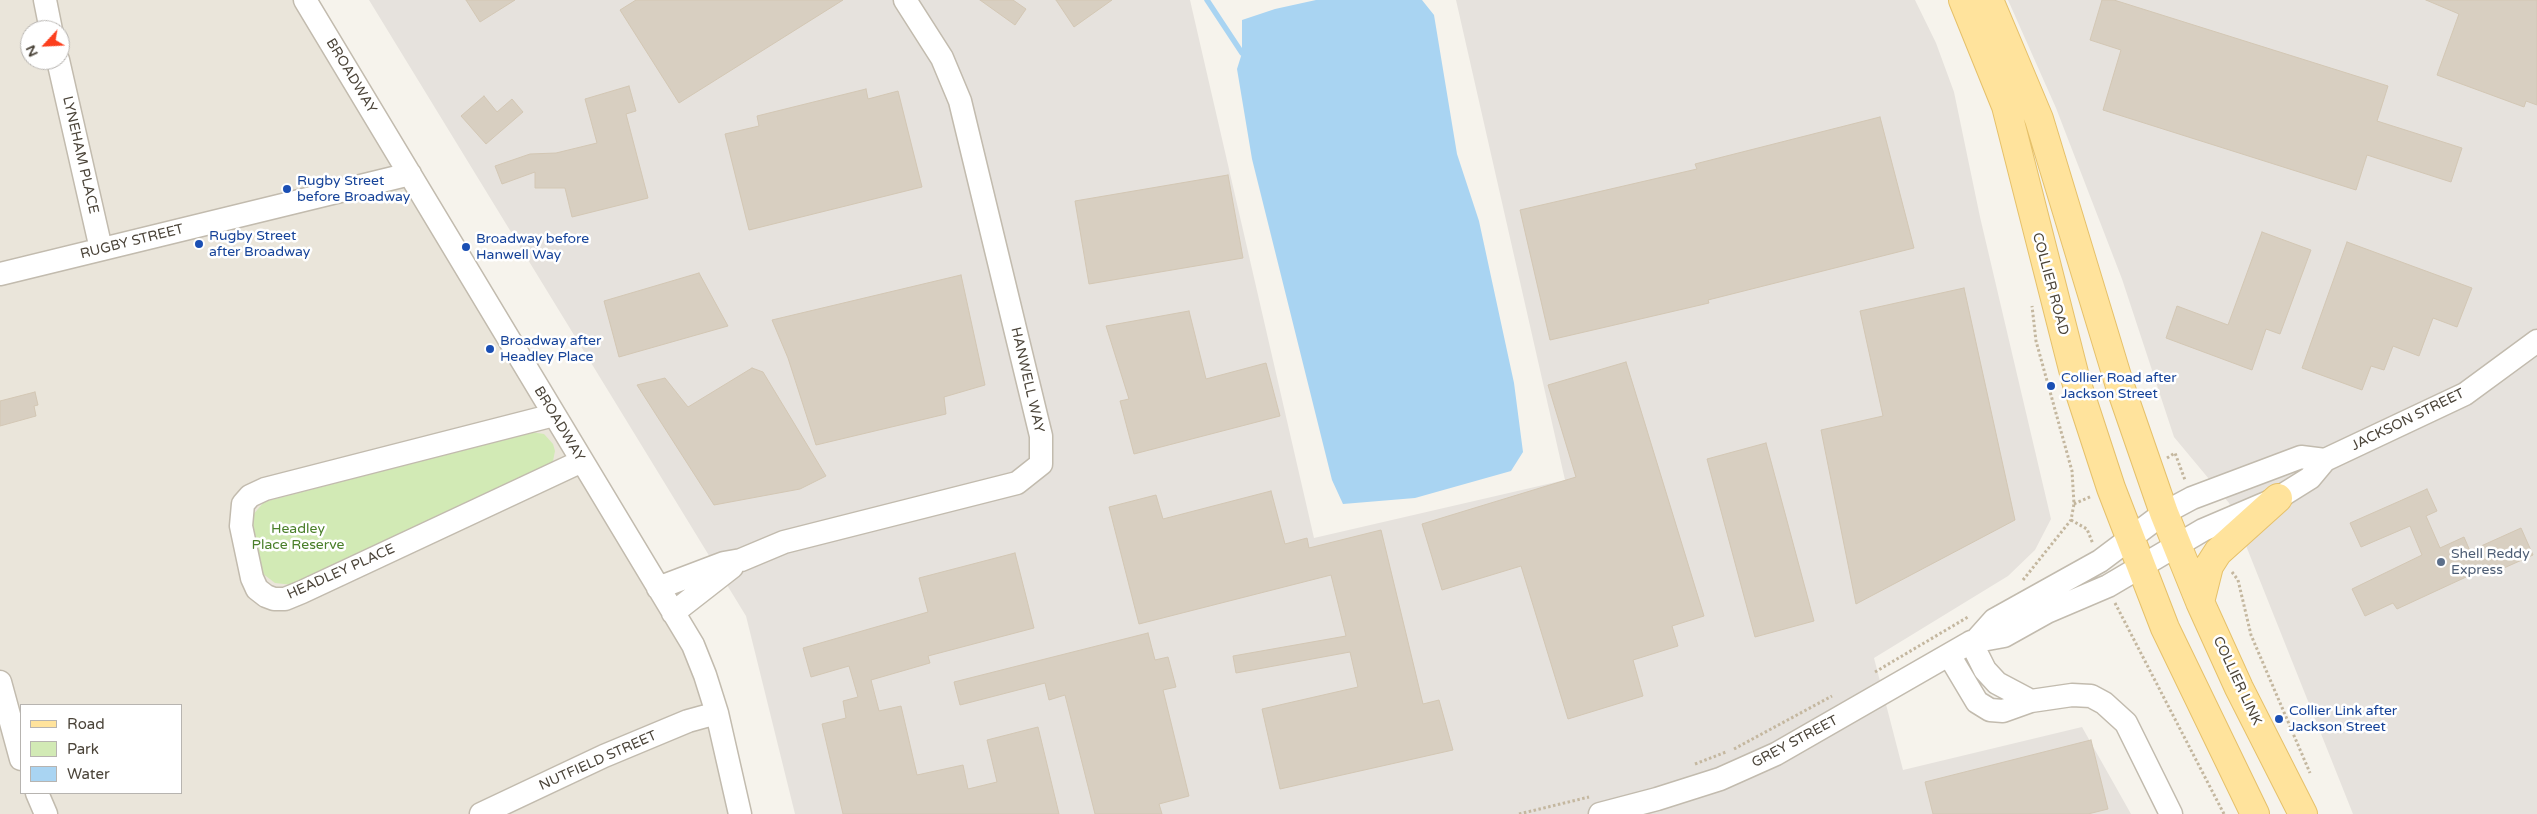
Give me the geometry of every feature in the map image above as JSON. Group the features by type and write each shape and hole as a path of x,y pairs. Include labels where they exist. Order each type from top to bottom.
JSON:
{"main road":[{"name":"COLLIER ROAD","path":"1963,0 2006,106 2076,381 2141,568"},
{"path":"1990,0 2039,119 2119,383 2164,513 2178,545"},
{"path":"2200,602 2209,566 2218,552 2278,498"},
{"name":"COLLIER LINK","path":"2178,545 2200,602 2239,688 2303,814"},
{"path":"2141,568 2165,628 2255,814"}],"street":[{"path":"45,0 49,20"},
{"name":"BROADWAY","path":"304,0 693,645 705,674 717,713 740,814"},
{"name":"HANWELL WAY","path":"658,588 724,563 741,560 784,542 1017,483 1041,464 1041,436 960,101 942,58 905,0"},
{"name":"LYNEHAM PLACE","path":"60,70 101,249"},
{"name":"RUGBY STREET","path":"0,274 410,174"},
{"name":"JACKSON STREET","path":"2141,568 2203,530 2278,498 2310,478 2325,460 2465,394 2537,341"},
{"name":"HEADLEY PLACE","path":"554,415 265,490 250,496 243,504 241,526 252,578 257,589 274,599 285,598 302,592 582,461"},
{"path":"2164,513 2192,498 2301,457 2325,460"},
{"name":"GREY STREET","path":"1598,805 1657,799 1720,779 1776,754 1974,640 1994,620 2100,561 2164,513"},
{"name":"HANWELL WAY","path":"673,613 741,560"},
{"name":"GREY STREET","path":"1974,640 2004,636 2141,568"},
{"path":"1974,640 1985,670 1997,683 2031,701"},
{"path":"1949,654 1977,702 1990,710 2003,712 2031,701 2081,695 2091,696 2104,702 2126,723 2171,814"},
{"path":"0,682 20,755"},
{"name":"NUTFIELD STREET","path":"481,814 612,753 688,721 717,713"},
{"path":"36,794 46,814"}],"path":[{"path":"2016,586 2029,574 2071,520 2074,504 2072,471 2036,341 2031,298"},
{"path":"2176,453 2192,498"},
{"path":"2218,552 2238,580 2251,635 2313,780"},
{"path":"1868,676 1976,612"},
{"path":"2120,616 2224,814"},
{"path":"1686,767 1731,750 1835,695"},
{"path":"1519,814 1598,805"}],"shaded area":[{"path":"0,0 305,0 693,645 740,814 0,814"},
{"path":"369,0 1190,0 1314,538 1565,480 1456,0 1915,0 1936,43 1954,92 1980,217 2051,519 2035,550 2008,576 1874,658 1903,770 2082,727 2131,814 795,814 746,616"},
{"path":"2008,0 2537,0 2537,814 2353,814 2229,503 2174,437 2122,279 2056,108"}],"green space":[{"name":"Headley Place Reserve","path":"531,432 544,434 553,444 555,451 553,461 543,470 293,585 275,583 262,573 250,523 252,516 264,502"}],"water":[{"path":"1316,0 1422,0 1434,15 1457,154 1479,221 1514,383 1523,452 1511,471 1415,498 1343,504 1332,480 1252,159 1237,69 1242,53 1242,20 1275,9"}],"building":[{"path":"466,0 515,0 480,22"},
{"path":"636,0 843,0 679,103 620,10"},
{"path":"980,0 1013,0 1026,9 1015,25"},
{"path":"1056,0 1112,0 1074,27"},
{"path":"2102,0 2114,0 2388,86 2377,121 2462,148 2451,182 2367,155 2356,190 2103,110 2121,50 2090,40"},
{"path":"2426,0 2537,0 2537,105 2526,101 2524,107 2437,75 2459,14"},
{"path":"629,86 636,111 626,114 648,198 572,217 565,188 535,188 535,172 502,184 495,166 530,154 556,153 597,143 585,99"},
{"path":"866,89 868,99 898,91 922,187 749,230 725,134 759,126 757,116"},
{"path":"484,96 497,112 512,99 523,112 486,144 461,116"},
{"path":"1880,117 1914,248 1708,300 1709,303 1550,340 1520,210 1697,169 1695,164"},
{"path":"1228,175 1243,258 1089,284 1075,201"},
{"path":"2262,232 2311,250 2280,334 2266,329 2252,370 2166,338 2177,306 2228,325"},
{"path":"2347,242 2472,288 2457,327 2433,318 2419,356 2393,346 2384,370 2371,366 2362,390 2302,368"},
{"path":"699,273 728,326 619,357 604,301"},
{"path":"961,275 985,385 944,397 946,414 816,445 788,358 772,320"},
{"path":"1964,288 2015,520 1856,604 1821,430 1883,416 1860,311"},
{"path":"1189,311 1206,379 1266,363 1280,416 1134,454 1120,401 1129,399 1106,326"},
{"path":"1626,362 1704,616 1672,626 1678,646 1633,660 1643,696 1568,719 1521,566 1442,590 1422,524 1576,477 1548,385"},
{"path":"752,368 763,372 826,476 800,489 714,505 637,385 665,378 688,407"},
{"path":"35,392 38,405 34,406 36,416 0,426 0,401"},
{"path":"1766,443 1814,621 1755,637 1707,459"},
{"path":"2427,489 2437,511 2426,516 2440,548 2464,537 2470,551 2521,528 2533,555 2495,572 2492,565 2397,609 2393,603 2365,616 2352,589 2422,555 2410,526 2361,547 2350,523"},
{"path":"1271,491 1285,544 1307,538 1309,548 1381,530 1423,704 1439,700 1453,750 1280,789 1262,709 1358,687 1350,652 1236,673 1233,656 1346,636 1331,575 1139,624 1109,507 1156,495 1163,519"},
{"path":"1015,553 1034,628 928,656 930,663 871,680 879,711 901,706 917,775 963,765 968,789 997,782 987,740 1038,727 1059,814 843,814 822,724 846,718 843,701 858,697 849,666 811,677 803,648 928,612 919,578"},
{"path":"1148,633 1155,660 1168,657 1176,687 1163,690 1189,796 1159,804 1162,814 1095,814 1065,695 1049,700 1045,683 960,705 954,682"},
{"path":"2091,740 2108,809 2088,814 1933,814 1925,782"}],"waterway":[{"path":"1207,0 1242,53"}],"place":[{"name":"Rugby Street before Broadway","path":"287,189"},
{"name":"Rugby Street after Broadway","path":"199,244"},
{"name":"Broadway before Hanwell Way","path":"466,247"},
{"name":"Broadway after Headley Place","path":"490,349"},
{"name":"Collier Road after Jackson Street","path":"2051,386"},
{"name":"Shell Reddy Express","path":"2441,562"},
{"name":"Collier Link after Jackson Street","path":"2279,719"}]}
